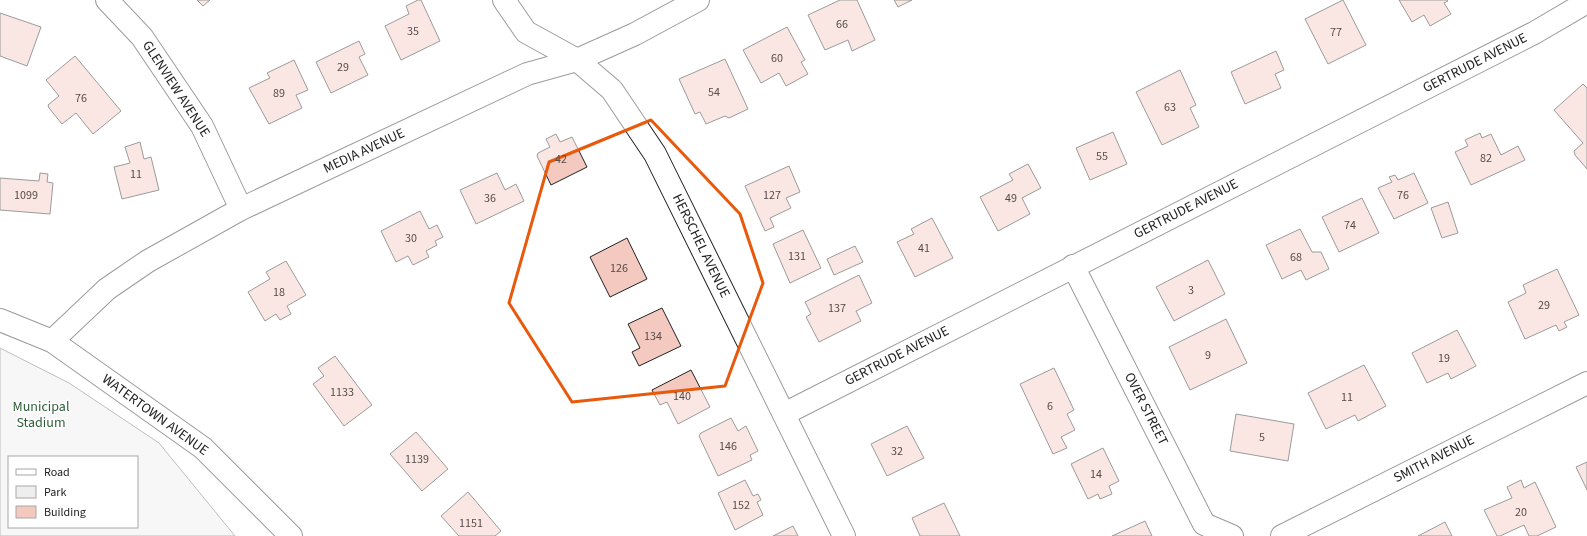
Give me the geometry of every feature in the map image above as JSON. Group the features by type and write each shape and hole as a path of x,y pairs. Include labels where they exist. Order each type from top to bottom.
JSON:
{"street":[{"name":"GLENVIEW AVENUE","path":"107,0 142,36 202,126 241,209"},
{"name":"HERSCHEL AVENUE","path":"504,0 526,32 577,60 612,90 655,154 844,536"},
{"name":"MEDIA AVENUE","path":"52,341 107,289 148,261 241,209 528,74 577,60 635,34 698,0"},
{"name":"GERTRUDE AVENUE","path":"784,414 1534,33 1586,2"},
{"name":"OVER STREET","path":"1073,266 1204,524 1232,536"},
{"name":"WATERTOWN AVENUE","path":"0,320 52,341 203,448 292,536"},
{"name":"SMITH AVENUE","path":"1282,536 1587,383"}],"highlighted area":[{"path":"651,120 740,214 763,283 725,386 572,402 509,303 549,162"}],"green space":[{"name":"Municipal Stadium","path":"0,348 69,383 159,443 235,536 0,536"}],"building":[{"path":"197,0 210,0 203,6"},
{"path":"421,0 440,41 401,60 385,26 409,14 406,6"},
{"path":"840,0 857,0 875,40 852,51 848,40 825,50 808,15"},
{"path":"894,0 912,0 898,7"},
{"path":"1343,0 1366,45 1328,64 1305,19"},
{"path":"1399,0 1447,0 1448,1 1444,3 1451,14 1430,26 1424,15 1412,22"},
{"path":"0,13 41,27 27,66 0,56"},
{"path":"787,27 805,60 801,62 808,74 786,86 779,73 761,83 743,50"},
{"path":"359,41 365,54 359,57 368,75 331,93 316,62"},
{"path":"1276,51 1284,70 1275,74 1281,88 1245,104 1231,72"},
{"path":"75,56 121,111 93,134 76,113 62,124 48,105 59,96 46,80"},
{"path":"725,59 748,109 729,118 725,116 706,124 700,112 695,114 679,79"},
{"path":"294,60 308,90 296,95 302,108 269,124 249,88 270,78 267,73"},
{"path":"1180,70 1196,105 1190,108 1199,127 1162,145 1136,92"},
{"path":"1583,84 1587,88 1587,169 1575,155 1574,151 1583,143 1554,110"},
{"path":"1113,132 1127,164 1090,180 1076,148"},
{"path":"1480,133 1482,138 1491,134 1501,155 1518,146 1525,160 1471,185 1455,152 1468,146 1465,140"},
{"path":"556,134 560,142 572,137 587,167 551,185 537,156 538,153 550,147 546,139"},
{"path":"140,142 144,159 151,157 159,190 122,199 114,167 130,163 125,147"},
{"path":"1028,164 1041,188 1022,198 1030,214 998,231 980,197 1013,180 1009,174"},
{"path":"789,166 800,192 786,198 791,208 770,218 774,227 765,231 745,186"},
{"path":"40,173 48,174 47,182 53,183 50,214 0,210 0,178 39,181"},
{"path":"497,173 505,190 516,184 524,201 476,224 460,190"},
{"path":"1414,173 1428,203 1394,219 1378,188 1392,182 1389,177 1395,175 1398,180"},
{"path":"1362,198 1379,233 1339,252 1322,217"},
{"path":"1448,202 1458,233 1442,238 1431,208"},
{"path":"420,211 429,229 437,225 443,237 435,241 437,245 426,251 429,257 413,265 408,256 396,262 381,231"},
{"path":"932,218 953,258 915,277 897,242 914,234 911,229"},
{"path":"1300,229 1312,252 1321,252 1329,269 1306,280 1301,270 1282,279 1266,245"},
{"path":"803,230 821,268 790,283 773,244"},
{"path":"627,238 647,279 610,297 590,257"},
{"path":"855,246 863,262 834,275 827,259"},
{"path":"1208,260 1225,294 1174,321 1156,287"},
{"path":"286,261 306,295 287,306 291,314 280,320 276,314 265,321 248,292 270,279 266,272"},
{"path":"1557,269 1579,315 1564,322 1567,327 1559,331 1556,325 1525,339 1508,302 1526,293 1523,285"},
{"path":"859,275 872,303 856,311 861,321 819,342 806,317 811,314 805,302"},
{"path":"662,308 681,346 639,366 632,352 640,348 628,324"},
{"path":"1226,319 1247,363 1190,390 1169,347"},
{"path":"1457,330 1476,366 1451,379 1448,373 1427,383 1412,353"},
{"path":"335,356 372,405 344,426 313,384 324,376 318,368"},
{"path":"1364,365 1386,406 1358,421 1355,415 1326,429 1308,393"},
{"path":"1054,368 1074,410 1067,414 1075,430 1061,437 1067,448 1053,454 1020,384"},
{"path":"691,370 710,407 678,424 667,402 660,405 652,390"},
{"path":"1236,414 1294,424 1288,461 1230,451"},
{"path":"731,418 738,431 746,426 758,451 750,455 752,460 718,476 699,436 701,433"},
{"path":"907,426 924,458 887,476 871,444"},
{"path":"416,432 448,469 422,491 390,454"},
{"path":"1103,448 1119,481 1109,486 1112,494 1100,499 1098,494 1088,499 1071,464"},
{"path":"1587,462 1587,490 1576,467"},
{"path":"745,480 753,496 758,494 761,500 757,502 763,515 735,530 718,493"},
{"path":"1521,480 1524,488 1535,482 1556,527 1537,536 1529,536 1524,525 1497,536 1484,510 1512,498 1507,487"},
{"path":"468,492 501,531 495,536 459,536 441,516"},
{"path":"944,503 960,536 920,536 912,518"},
{"path":"1145,521 1152,536 1112,536"},
{"path":"1445,522 1452,536 1418,536"},
{"path":"793,526 798,536 773,536"}]}
